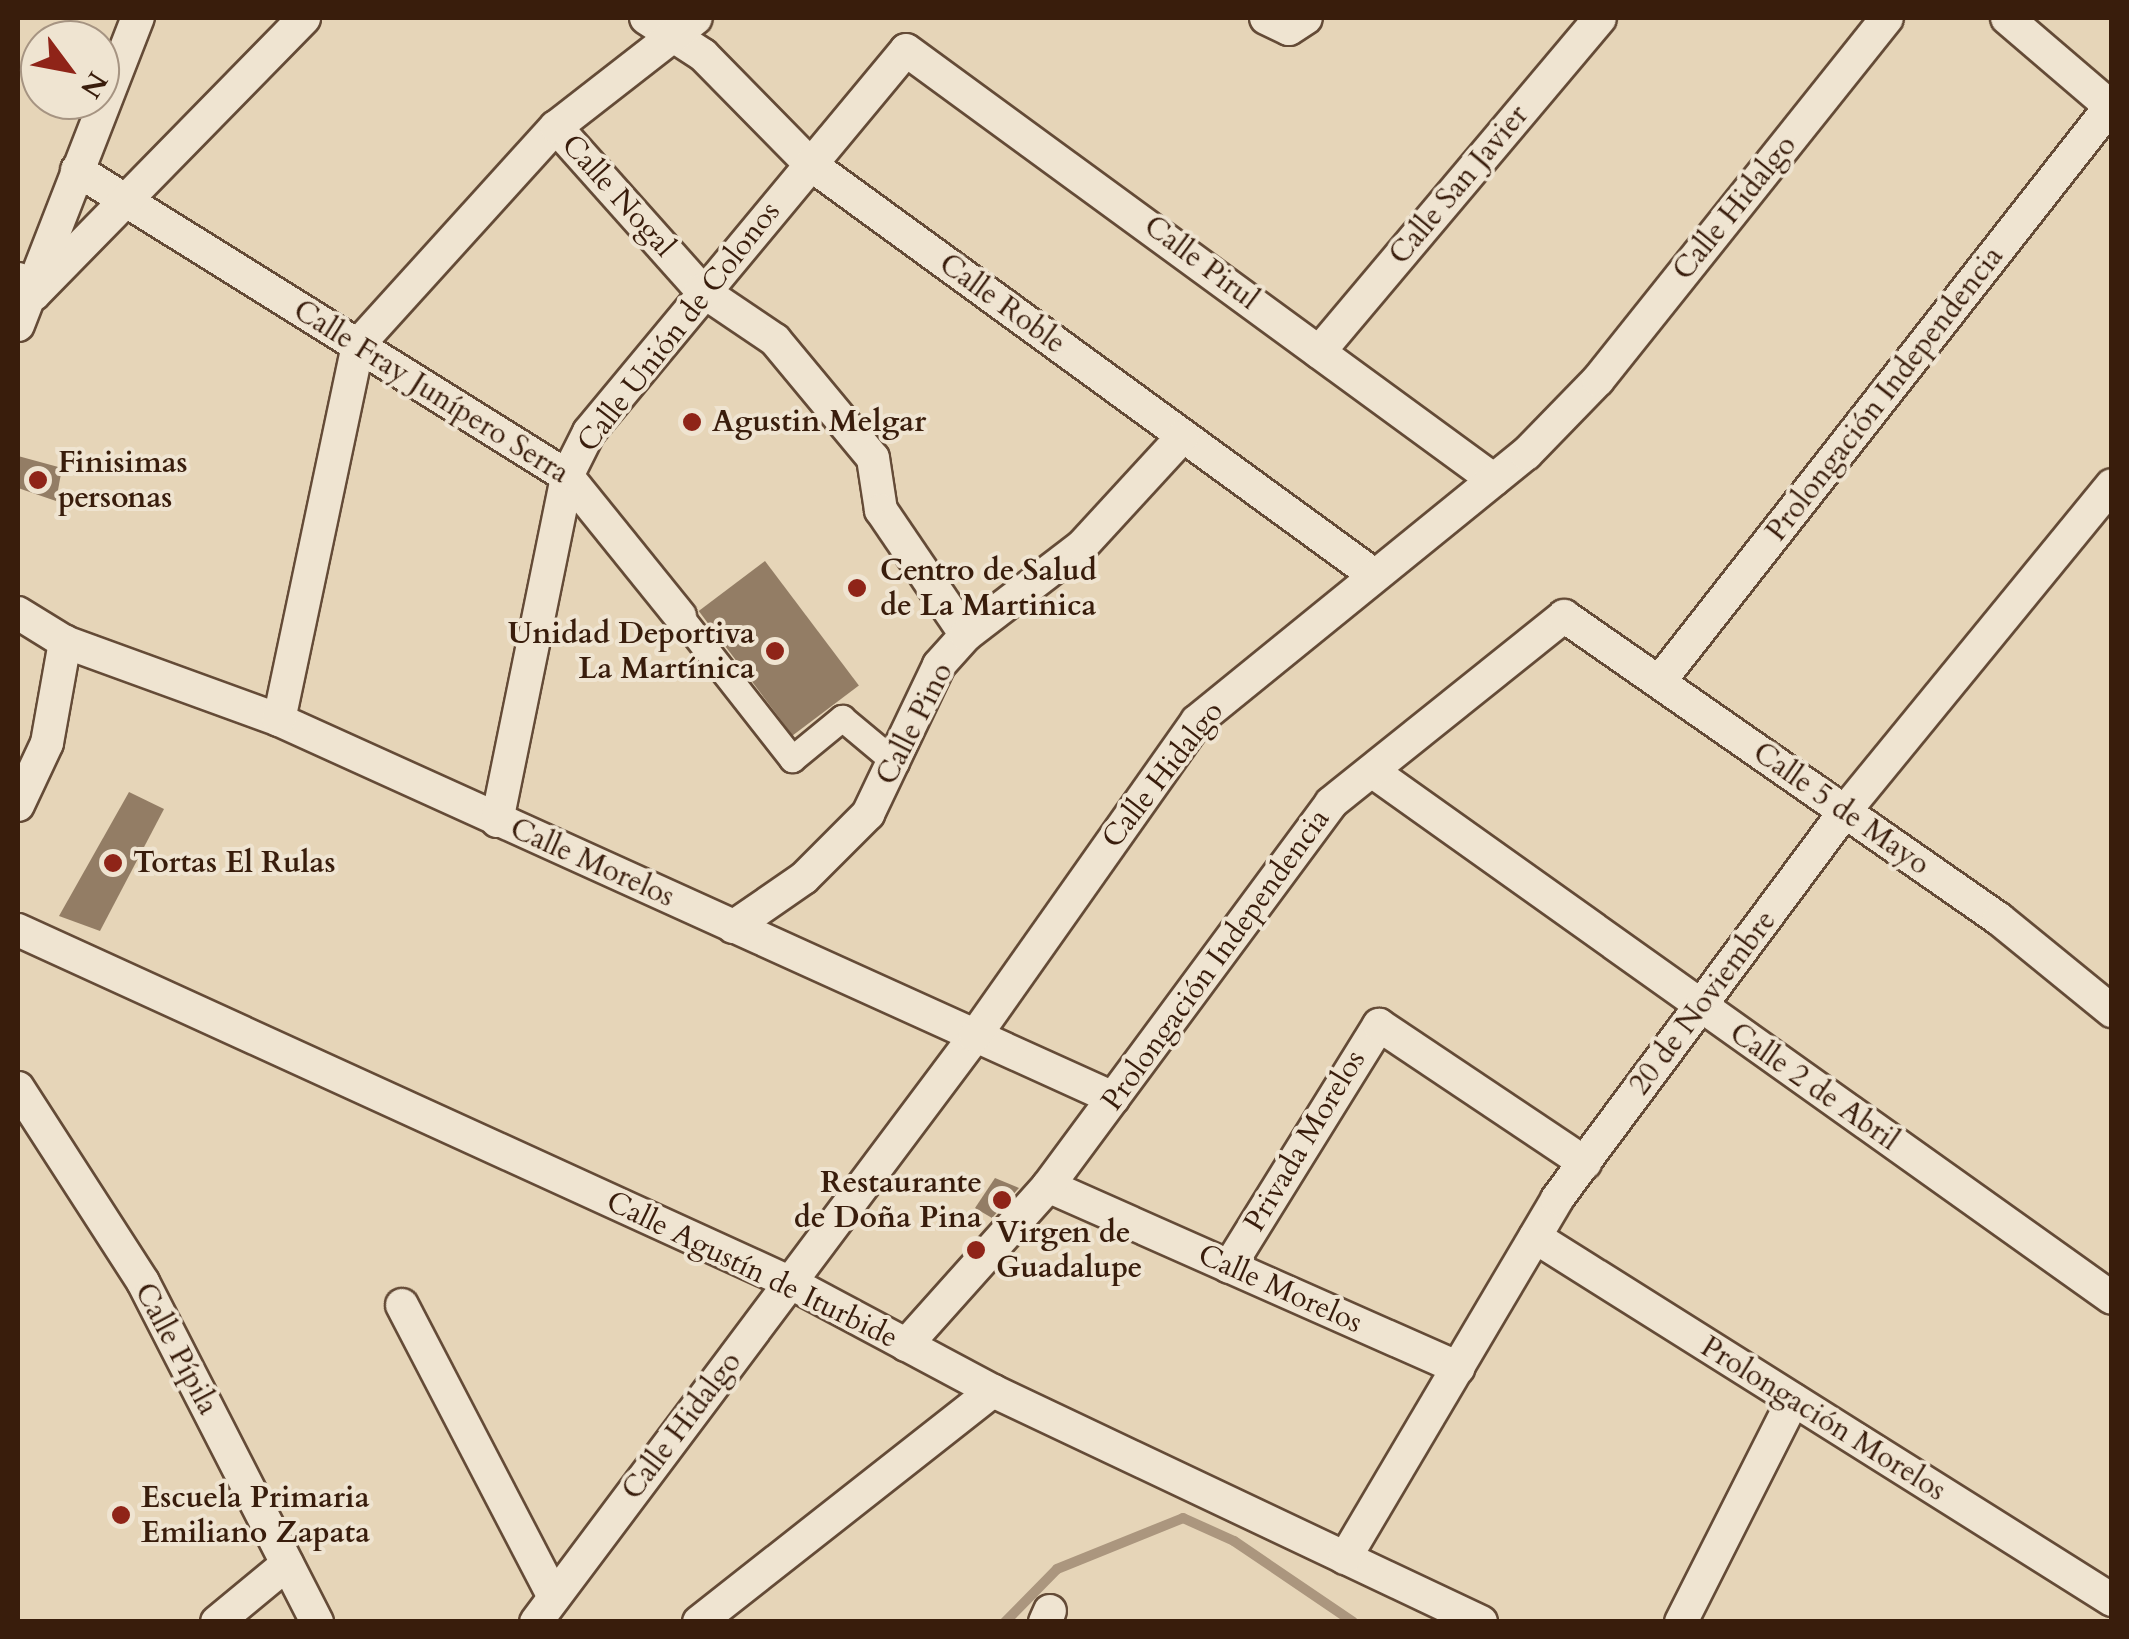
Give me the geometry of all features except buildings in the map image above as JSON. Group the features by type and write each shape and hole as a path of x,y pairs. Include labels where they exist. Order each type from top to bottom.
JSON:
{"street":[{"path":"26,287 130,203 304,18"},
{"name":"Calle Roble","path":"646,18 686,28 810,164 1374,575"},
{"path":"1266,18 1288,29 1306,18"},
{"name":"Calle San Javier","path":"1319,352 1600,18"},
{"name":"Calle Hidalgo","path":"545,1609 976,1036 1196,721 1494,480 1598,380 1888,18"},
{"path":"2008,18 2111,107"},
{"path":"18,325 26,287 77,170 131,21"},
{"path":"279,720 358,345 556,127 686,28"},
{"name":"Calle Pirul","path":"906,50 1494,480"},
{"name":"Calle Unión de Colonos","path":"497,821 567,476 589,432 701,290 906,50"},
{"name":"Prolongación Independencia","path":"1659,682 2111,107"},
{"name":"Calle Nogal","path":"556,127 701,290 776,340 873,458 881,510 966,635"},
{"name":"Calle Fray Junípero Serra","path":"77,170 567,476 792,759 842,718 896,763"},
{"name":"Calle Pino","path":"733,927 804,878 868,814 896,763 939,665 966,635 1082,546 1183,436"},
{"name":"20 de Noviembre","path":"1346,1558 1535,1238 1585,1162 1845,811 2112,485"},
{"name":"Calle Morelos","path":"18,614 65,642 279,720 1114,1098"},
{"name":"Prolongación Independencia","path":"906,1345 1048,1186 1331,803 1564,616"},
{"name":"Calle 5 de Mayo","path":"1564,616 1845,811 2112,1011"},
{"path":"18,805 47,743 65,642"},
{"name":"Calle 2 de Abril","path":"1372,770 2112,1298"},
{"name":"Calle Agustín de Iturbide","path":"18,930 789,1282 993,1391 1481,1622"},
{"name":"Privada Morelos","path":"1229,1266 1380,1025 1585,1162"},
{"name":"Calle Pípila","path":"18,1088 143,1282 316,1622"},
{"name":"Calle Morelos","path":"1048,1186 1458,1368"},
{"name":"Prolongación Morelos","path":"1535,1238 2112,1600"},
{"path":"402,1305 545,1609"},
{"path":"699,1622 993,1391"},
{"path":"1681,1622 1793,1400"},
{"path":"217,1622 287,1564"}],"waterway":[{"path":"1005,1622 1057,1569 1183,1518 1234,1541 1353,1622"}],"place":[{"name":"Agustin Melgar","path":"692,422"},
{"name":"Finisimas personas","path":"38,480"},
{"name":"Centro de Salud de La Martinica","path":"857,588"},
{"name":"Unidad Deportiva La Martínica","path":"775,651"},
{"name":"Tortas El Rulas","path":"113,863"},
{"name":"Restaurante de Doña Pina","path":"1002,1200"},
{"name":"Virgen de Guadalupe","path":"976,1250"},
{"name":"Escuela Primaria Emiliano Zapata","path":"121,1515"}]}
